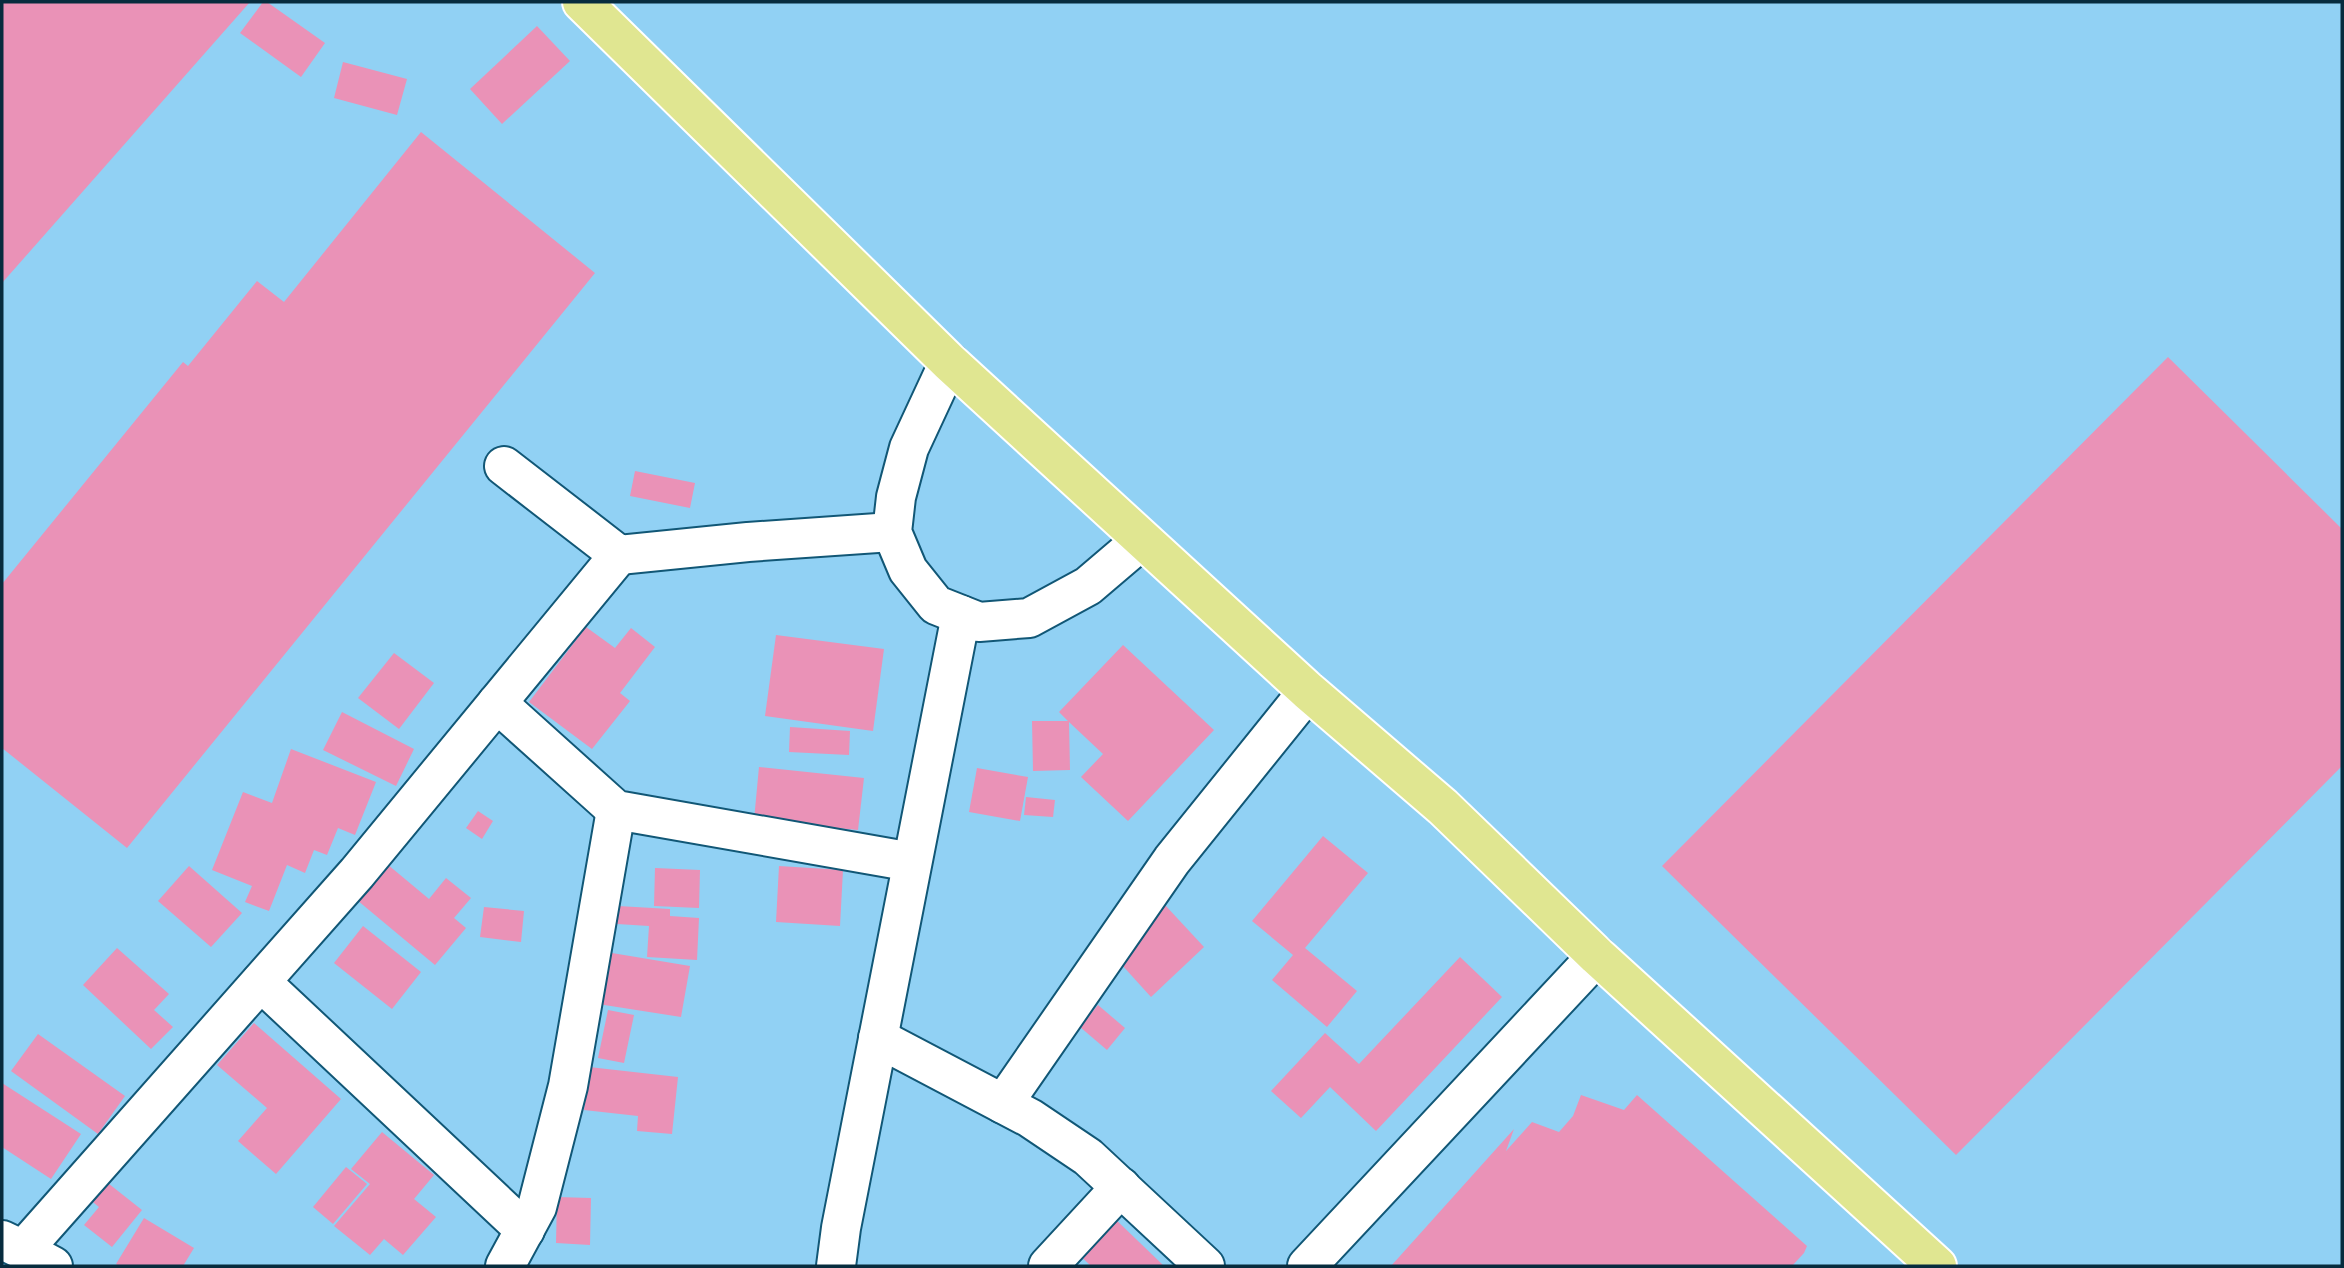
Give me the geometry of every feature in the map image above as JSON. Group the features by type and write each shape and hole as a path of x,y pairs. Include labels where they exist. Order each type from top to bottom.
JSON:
{"main road":[{"path":"582,2 949,362 1308,691 1443,807 1597,956 1937,1266"}],"street":[{"path":"949,362 909,448 896,497 892,532 908,570 936,605 979,621 1029,618 1088,586 1142,540"},
{"path":"504,466 619,555 748,542 892,532"},
{"path":"26,1252 357,873 619,555"},
{"path":"835,1266 961,615"},
{"path":"1003,1104 1172,860 1308,691"},
{"path":"497,703 616,810 912,862"},
{"path":"505,1266 537,1207 569,1086 616,810"},
{"path":"1307,1266 1597,956"},
{"path":"261,982 525,1230"},
{"path":"878,1038 1030,1118 1088,1157 1205,1266"},
{"path":"1048,1266 1121,1187"}],"building":[{"path":"2,2 250,2 2,283"},
{"path":"263,2 267,2 325,43 301,77 240,33"},
{"path":"537,26 570,61 502,124 470,89"},
{"path":"343,62 407,79 397,115 334,98"},
{"path":"421,132 595,273 127,848 2,748 2,584 183,362 188,366 257,281 284,302"},
{"path":"2168,357 2342,529 2342,766 1956,1155 1662,866"},
{"path":"635,471 695,483 690,508 630,496"},
{"path":"586,627 615,648 631,628 655,647 620,693 630,701 592,749 529,702"},
{"path":"776,635 884,649 873,731 765,716"},
{"path":"1123,645 1214,730 1128,821 1081,777 1103,754 1069,722 1070,770 1033,771 1032,721 1068,721 1059,712"},
{"path":"394,653 434,683 399,729 358,698"},
{"path":"342,712 414,749 396,786 323,750"},
{"path":"790,727 850,731 849,755 789,752"},
{"path":"291,749 376,782 355,835 338,828 327,855 314,850 305,873 287,865 269,911 245,902 252,886 212,870 243,792 272,803"},
{"path":"759,767 864,778 858,830 754,820"},
{"path":"977,768 1028,777 1020,821 969,812"},
{"path":"1026,797 1055,800 1053,817 1024,815"},
{"path":"478,811 493,821 482,839 466,828"},
{"path":"1323,836 1368,873 1305,948 1357,991 1327,1027 1272,980 1293,955 1252,921"},
{"path":"387,864 429,899 446,878 471,898 454,918 466,928 435,965 357,900"},
{"path":"189,866 242,913 211,947 158,901"},
{"path":"779,866 843,870 840,926 776,922"},
{"path":"655,868 700,870 699,908 654,906"},
{"path":"1165,905 1204,947 1151,997 1112,954"},
{"path":"618,906 670,909 670,916 699,918 697,960 647,957 649,926 617,924"},
{"path":"484,907 524,911 521,942 480,937"},
{"path":"363,926 421,972 392,1009 334,963"},
{"path":"117,948 169,994 154,1010 173,1027 151,1049 83,985"},
{"path":"606,952 690,966 681,1017 598,1004"},
{"path":"1460,957 1502,997 1376,1131 1330,1087 1301,1118 1271,1091 1325,1033 1359,1064"},
{"path":"1098,1005 1125,1028 1107,1050 1080,1027"},
{"path":"608,1010 634,1015 624,1063 598,1058"},
{"path":"254,1023 341,1099 276,1174 238,1141 267,1108 217,1065"},
{"path":"38,1034 125,1096 98,1134 11,1071"},
{"path":"589,1067 678,1077 672,1134 637,1131 638,1116 584,1110"},
{"path":"2,1083 81,1134 51,1179 2,1147"},
{"path":"1581,1095 1624,1110 1637,1095 1807,1246 1804,1253 1792,1266 1391,1266 1514,1129 1506,1151 1532,1122 1559,1132 1573,1116"},
{"path":"382,1132 434,1175 414,1199 436,1217 403,1255 384,1239 370,1255 334,1226 370,1184 351,1169"},
{"path":"346,1167 367,1184 333,1224 313,1207"},
{"path":"99,1176 142,1210 112,1247 84,1225 99,1207 84,1195"},
{"path":"557,1197 591,1198 590,1245 556,1243"},
{"path":"1111,1215 1164,1266 1091,1266 1075,1251"},
{"path":"144,1218 194,1248 183,1266 116,1264"}]}
